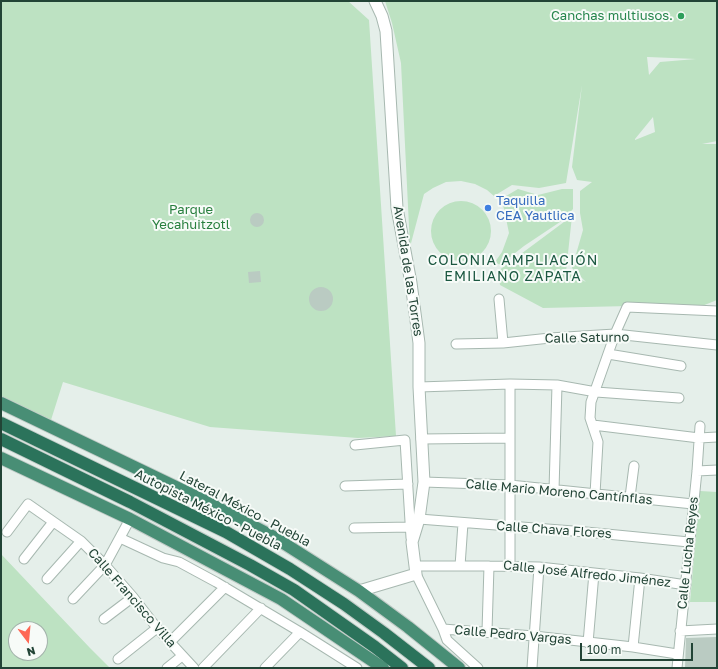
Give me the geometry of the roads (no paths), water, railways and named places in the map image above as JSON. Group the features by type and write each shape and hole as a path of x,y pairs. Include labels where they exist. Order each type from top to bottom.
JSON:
{"highway":[{"name":"Lateral México - Puebla","path":"1,403 238,518 301,553 363,594 408,627 458,668"},
{"name":"Autopista México - Puebla","path":"1,423 226,532 290,569 344,604 429,668"},
{"path":"1,439 130,502 250,565 294,590 375,647 402,668"},
{"path":"1,458 130,519 282,599 383,668"}],"street":[{"name":"Avenida de las Torres","path":"375,1 382,16 386,31 397,208 414,308 418,343 424,482 412,542 416,570"},
{"path":"499,299 503,343"},
{"path":"595,494 598,442 590,418 592,402 615,334 627,307 717,311"},
{"name":"Calle Saturno","path":"456,344 503,343 550,338 615,334 717,345"},
{"path":"608,354 681,366"},
{"path":"419,387 510,384 557,385 596,392 679,398"},
{"path":"510,384 510,566"},
{"path":"554,490 557,385"},
{"path":"593,425 699,438 717,437"},
{"name":"Calle Lucha Reyes","path":"677,668 677,654 686,584 700,426"},
{"path":"421,439 510,438"},
{"name":"Avenida de las Torres","path":"355,445 405,440 408,484 415,523"},
{"path":"630,497 634,466"},
{"path":"697,471 717,470"},
{"name":"Calle Mario Moreno Cantínflas","path":"424,482 510,486 693,504"},
{"path":"344,486 408,484"},
{"name":"Calle Francisco Villa","path":"7,532 28,504 81,541 105,565 157,628 194,668"},
{"path":"73,599 105,565 130,519"},
{"path":"24,560 53,522"},
{"name":"Calle Chava Flores","path":"354,528 415,523 463,523 586,532 690,542"},
{"path":"460,566 463,523"},
{"path":"120,538 163,558 179,562 225,587 356,668"},
{"path":"47,579 81,541"},
{"name":"Calle José Alfredo Jiménez","path":"416,570 460,566 539,567 686,584"},
{"path":"487,631 489,566"},
{"path":"532,668 539,567"},
{"path":"363,594 382,584 416,570 447,640 478,668"},
{"path":"588,643 594,573"},
{"path":"633,648 640,578"},
{"path":"170,642 225,587"},
{"path":"104,619 133,598"},
{"path":"203,668 261,608"},
{"path":"118,659 157,628"},
{"name":"Calle Pedro Vargas","path":"443,629 487,631 534,636 677,654"},
{"path":"680,631 717,629"},
{"path":"265,668 300,632"},
{"path":"167,668 182,656"}],"place":[{"name":"Canchas multiusos.","path":"681,16"},
{"name":"Taquilla CEA Yautlica","path":"488,208"}],"district":[{"name":"COLONIA AMPLIACIÓN EMILIANO ZAPATA","path":"513,270"}],"park label":[{"name":"Parque Yecahuitzotl","path":"191,218"}]}
